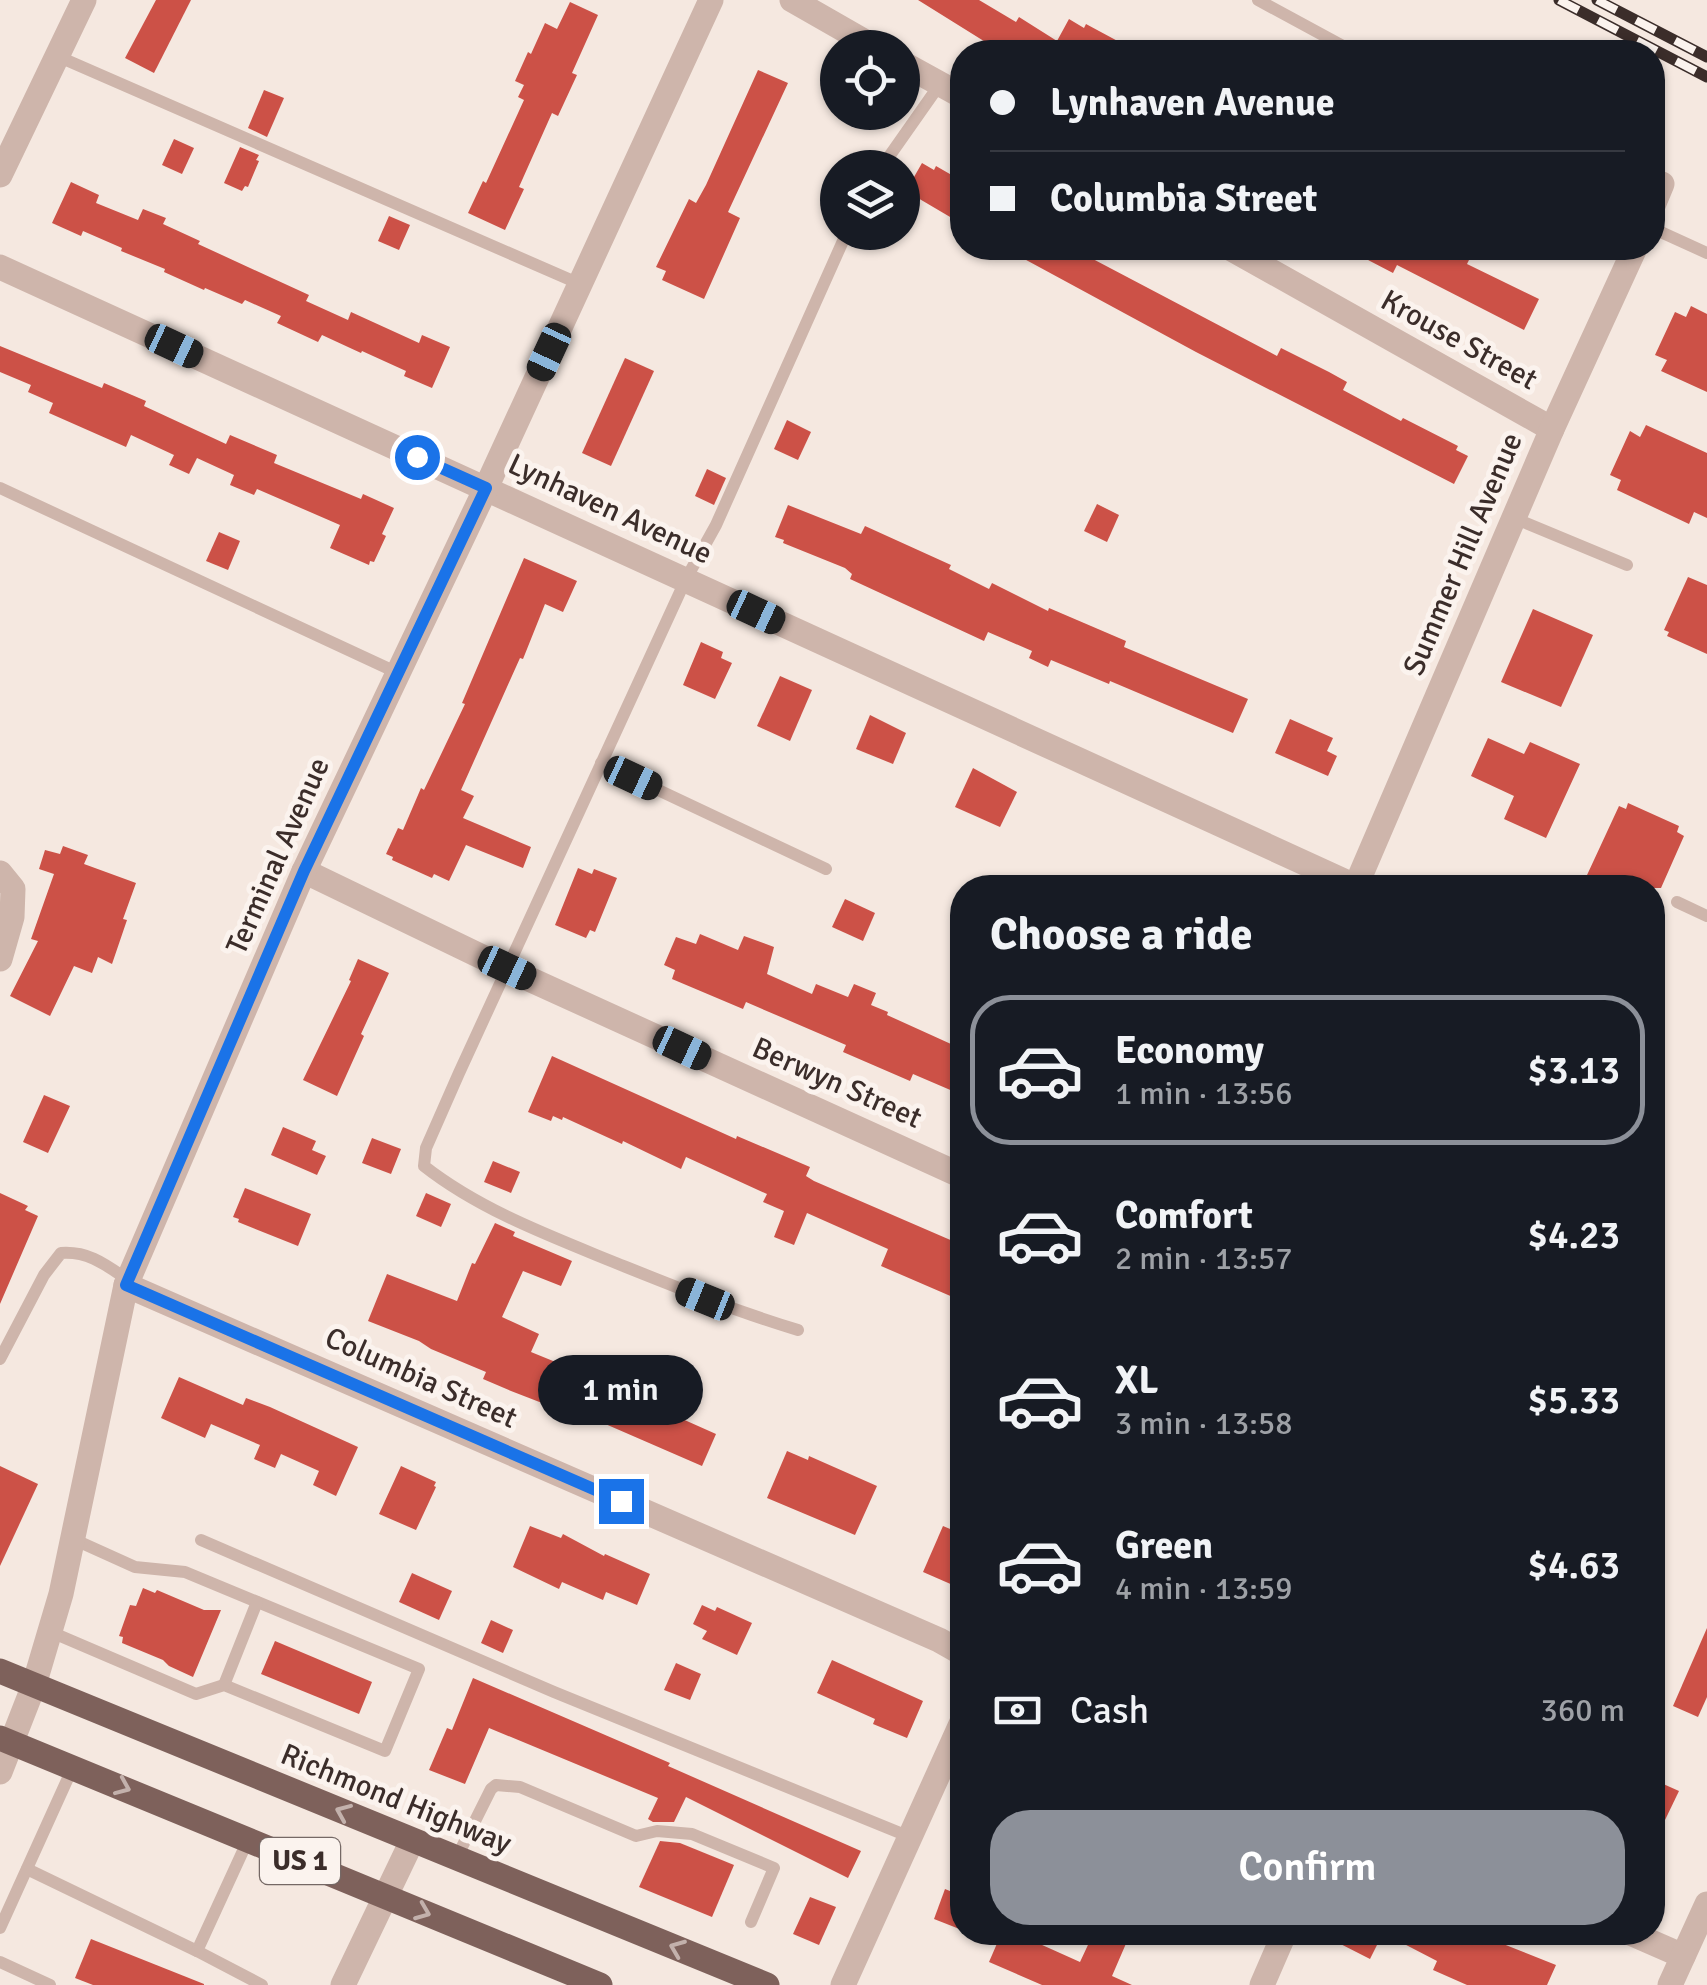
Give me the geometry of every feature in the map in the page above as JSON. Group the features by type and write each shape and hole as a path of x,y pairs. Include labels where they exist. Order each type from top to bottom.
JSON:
{"main road":[{"name":"Richmond Highway","path":"0,1671 767,1985"},
{"name":"US 1","path":"6,1740 600,1985"}],"street":[{"path":"0,175 84,0"},
{"name":"Terminal Avenue","path":"0,1772 6,1740 34,1685 62,1594 128,1282 304,871 711,0"},
{"path":"792,0 844,30"},
{"path":"920,72 950,89"},
{"name":"Krouse Street","path":"1251,260 1552,430"},
{"name":"Summer Hill Avenue","path":"1360,875 1630,260"},
{"name":"Lynhaven Avenue","path":"0,267 1329,875"},
{"name":"Berwyn Street","path":"304,871 950,1171"},
{"path":"0,873 14,889 12,917 0,958"},
{"name":"Columbia Street","path":"128,1282 950,1646"},
{"path":"843,1985 950,1749"},
{"path":"343,1985 412,1841"},
{"path":"1670,1985 1707,1904"},
{"path":"1262,1985 1280,1945"},
{"path":"1658,1945 1683,1956"}],"lane":[{"path":"1258,0 1332,40"},
{"path":"57,56 580,284"},
{"path":"897,150 950,91"},
{"path":"1665,234 1707,253"},
{"path":"798,1330 737,1312 546,1235 452,1188 424,1166 426,1148 507,968 686,580 716,525 838,250"},
{"path":"0,488 398,674"},
{"path":"1514,518 1626,565"},
{"path":"601,763 826,869"},
{"path":"1677,902 1707,916"},
{"path":"0,1358 44,1275 61,1253 76,1252 99,1260 128,1282"},
{"path":"50,1632 196,1694 224,1685 384,1752 419,1669 185,1572 135,1568 73,1539"},
{"path":"201,1540 554,1692 910,1837"},
{"path":"224,1685 257,1602"},
{"path":"0,1928 73,1767"},
{"path":"456,1859 491,1790 496,1786 520,1787 636,1836 657,1832 692,1834 774,1868 751,1922"},
{"path":"197,1951 248,1840"},
{"path":"27,1869 262,1985"},
{"path":"0,1962 50,1985"}],"building":[{"path":"156,0 191,0 154,73 125,58"},
{"path":"918,0 979,0 1016,22 1019,17 1055,40 982,40"},
{"path":"570,2 598,15 572,73 577,75 558,116 552,113 519,187 524,189 505,230 468,213 524,100 518,97 524,85 515,81 528,52 531,54 545,23 557,29"},
{"path":"1069,19 1084,28 1086,24 1116,40 1058,40"},
{"path":"758,70 788,83 728,212 740,218 704,299 662,280 666,271 656,267 689,199 696,203 706,185"},
{"path":"264,90 284,98 267,137 248,128"},
{"path":"174,139 194,148 182,174 162,165"},
{"path":"240,147 259,155 248,187 242,191 224,183"},
{"path":"922,163 950,174 950,217 920,199"},
{"path":"71,182 99,195 96,203 138,220 143,209 166,218 163,224 200,241 198,244 309,295 306,301 348,320 351,312 419,343 422,335 450,347 432,388 362,351 322,335 318,342 277,323 281,316 245,300 242,304 204,290 121,251 122,248 52,223"},
{"path":"389,216 410,225 399,250 378,241"},
{"path":"1026,260 1095,260 1277,356 1281,348 1329,372 1347,382 1343,390 1458,446 1456,450 1468,456 1454,484"},
{"path":"1368,260 1469,260 1467,264 1539,299 1524,330 1397,265 1393,273"},
{"path":"1691,306 1707,314 1707,392 1661,371 1667,360 1655,355 1675,312 1686,317"},
{"path":"0,346 102,388 104,383 226,444 230,435 277,455 274,463 361,499 363,494 394,508 374,562 369,565 330,548 340,525 257,489 254,495 230,485 234,475 197,458 189,474 169,465 174,455 131,435 126,447 49,413 53,403 28,392 31,385 0,372"},
{"path":"625,358 654,371 611,466 582,453"},
{"path":"787,420 811,432 798,460 774,449"},
{"path":"1646,425 1707,453 1707,518 1694,512 1689,524 1617,490 1621,480 1610,475 1630,431 1640,437"},
{"path":"707,469 726,478 714,505 695,496"},
{"path":"1097,504 1119,515 1107,542 1084,531"},
{"path":"788,505 861,534 865,526 951,565 949,569 989,589 992,583 1048,611 1049,608 1126,641 1124,647 1248,699 1233,733 1110,681 1109,684 1051,660 1048,667 1029,658 1032,651 988,632 984,641 850,579 852,574 845,568 775,537"},
{"path":"219,532 240,541 228,570 206,561"},
{"path":"524,558 577,581 563,612 545,604 461,790 474,796 463,818 531,847 523,868 466,845 449,881 434,874 432,878 386,854 398,828 403,830 465,704 462,703"},
{"path":"1688,577 1707,585 1707,654 1667,636 1669,632 1664,630"},
{"path":"1533,609 1593,635 1561,707 1501,682"},
{"path":"701,642 723,652 721,658 732,663 715,699 683,685"},
{"path":"780,676 812,690 790,741 757,726"},
{"path":"870,715 906,733 893,764 856,749"},
{"path":"1290,719 1333,738 1327,751 1337,756 1328,776 1275,753"},
{"path":"1488,738 1524,754 1530,742 1580,764 1546,838 1504,819 1514,796 1471,776"},
{"path":"973,768 1017,792 1000,827 955,807"},
{"path":"1628,803 1679,826 1677,832 1684,836 1665,879 1665,875 1587,875 1619,806 1626,809"},
{"path":"63,846 88,855 84,864 136,883 112,964 98,957 92,973 74,966 50,1016 10,996 38,941 31,939 54,874 39,869 45,850 60,854"},
{"path":"578,868 592,874 594,869 617,878 595,932 590,930 586,938 555,925"},
{"path":"845,899 875,913 863,941 832,927"},
{"path":"700,934 738,950 744,936 774,947 767,974 812,994 816,984 848,997 854,984 876,993 871,1005 950,1044 950,1090 913,1074 910,1081 843,1052 846,1045 746,1002 743,1009 672,979 675,970 664,965 676,937 696,944"},
{"path":"358,959 389,973 337,1096 303,1080"},
{"path":"552,1056 736,1139 737,1136 810,1167 806,1176 814,1181 950,1240 950,1296 881,1266 888,1249 807,1213 794,1245 774,1237 784,1211 763,1202 767,1194 686,1157 681,1169 563,1117 562,1120 553,1116 551,1121 528,1112"},
{"path":"44,1095 70,1106 48,1153 23,1142"},
{"path":"283,1127 316,1141 312,1150 326,1156 317,1175 271,1155"},
{"path":"372,1138 401,1149 391,1174 362,1163"},
{"path":"493,1161 520,1172 511,1193 484,1182"},
{"path":"245,1188 311,1214 298,1246 233,1217"},
{"path":"0,1193 28,1206 25,1210 38,1216 0,1304"},
{"path":"426,1193 451,1204 441,1227 416,1216"},
{"path":"495,1223 515,1232 513,1236 572,1261 561,1286 523,1271 502,1317 539,1334 531,1352 602,1381 604,1375 627,1385 624,1393 716,1434 702,1466 557,1403 555,1408 483,1379 486,1372 368,1321 387,1274 457,1301 472,1263 475,1264"},
{"path":"179,1377 243,1405 246,1398 270,1407 358,1447 336,1496 313,1485 319,1471 281,1454 275,1468 254,1459 260,1445 211,1424 205,1438 161,1418"},
{"path":"787,1451 808,1460 809,1456 877,1486 855,1535 767,1498"},
{"path":"0,1466 38,1484 0,1566"},
{"path":"401,1466 436,1482 416,1530 379,1514"},
{"path":"530,1526 561,1538 563,1534 650,1574 637,1605 606,1592 603,1600 562,1582 559,1589 513,1567"},
{"path":"943,1526 950,1529 950,1584 923,1572"},
{"path":"412,1573 452,1591 439,1620 399,1602"},
{"path":"143,1588 204,1610 221,1610 193,1677 122,1643 123,1637 119,1636 130,1605 136,1606"},
{"path":"702,1605 715,1611 717,1607 752,1623 737,1655 702,1639 707,1631 693,1624"},
{"path":"491,1620 513,1630 503,1653 481,1643"},
{"path":"1707,1628 1707,1697 1698,1717 1673,1706"},
{"path":"275,1641 372,1682 359,1714 261,1674"},
{"path":"832,1660 923,1701 907,1738 817,1693"},
{"path":"676,1663 701,1674 690,1700 664,1690"},
{"path":"473,1678 861,1851 848,1878 686,1797 674,1822 653,1822 648,1819 658,1798 489,1728 465,1784 429,1770 447,1728 452,1730"},
{"path":"1665,1785 1679,1791 1665,1820"},
{"path":"660,1841 680,1843 734,1865 712,1917 639,1887"},
{"path":"945,1889 950,1891 950,1925 934,1919"},
{"path":"810,1897 836,1907 819,1945 793,1934"},
{"path":"91,1939 204,1985 93,1985 75,1978"},
{"path":"996,1945 1042,1945 1080,1962 1088,1945 1125,1945 1112,1976 1132,1985 1042,1985 989,1962"},
{"path":"1343,1945 1377,1945 1370,1959"},
{"path":"1406,1945 1506,1945 1556,1965 1547,1985 1467,1985 1433,1970 1437,1961"}],"railway":[{"path":"1559,0 1636,40"},
{"path":"1597,0 1707,57"},
{"path":"1665,55 1707,77"}],"route":[{"path":"417,457 486,488 304,871 126,1285 621,1501"}]}
